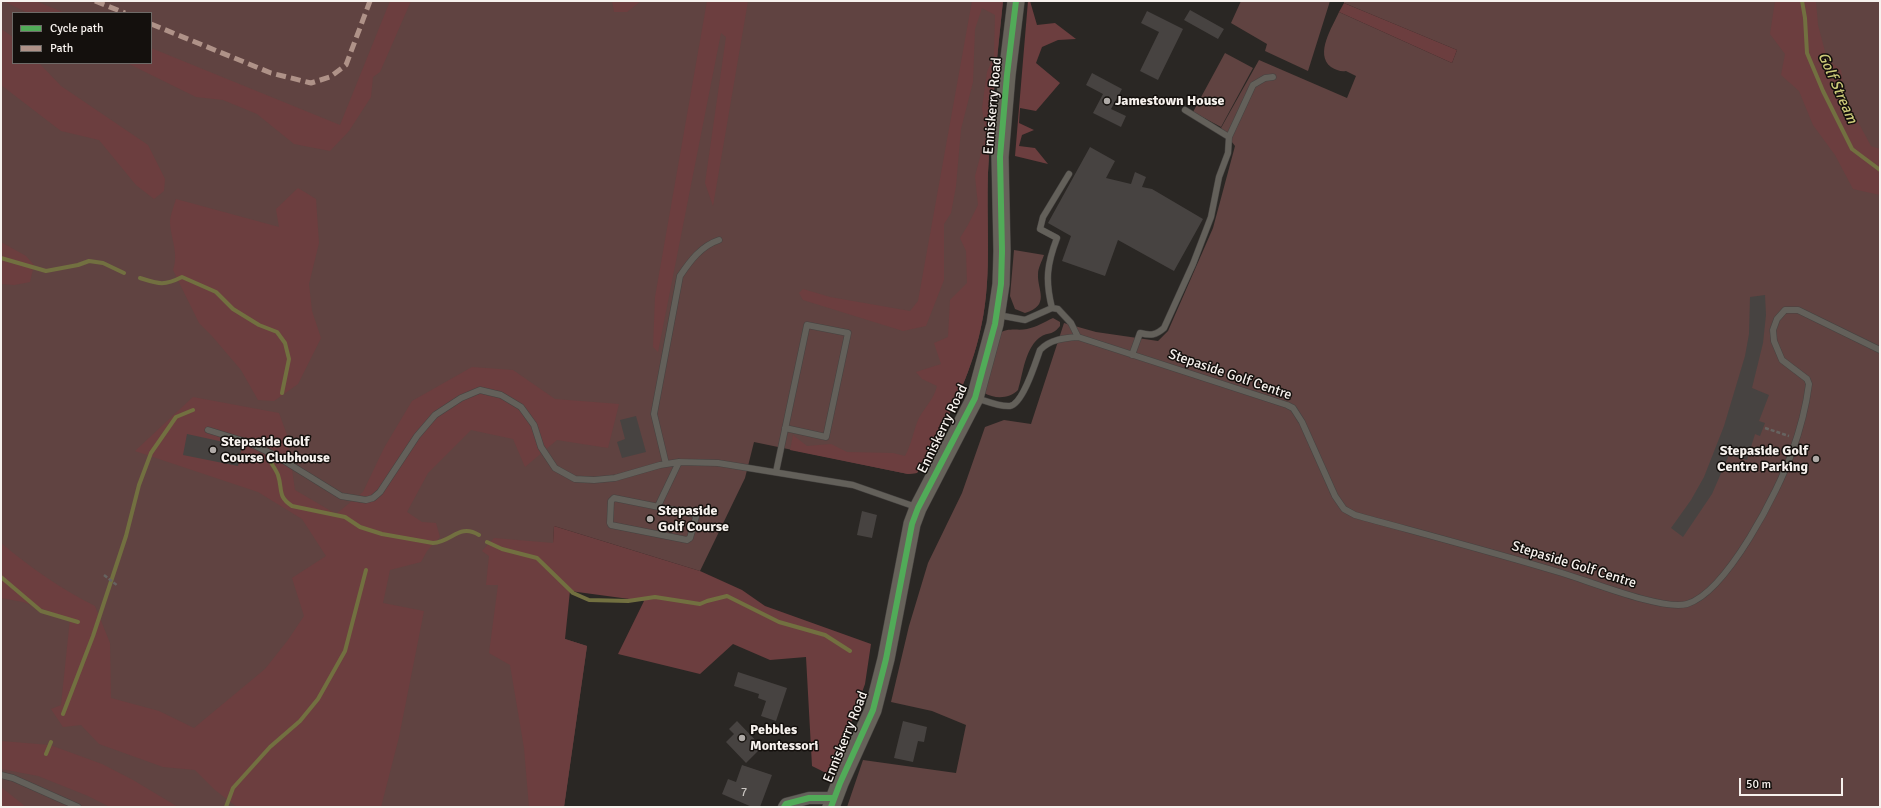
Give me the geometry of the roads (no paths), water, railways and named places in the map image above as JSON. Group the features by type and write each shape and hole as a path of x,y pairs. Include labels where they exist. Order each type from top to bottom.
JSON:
{"main road":[{"name":"Enniskerry Road","path":"833,802 873,710 886,659 912,524 918,508 975,398 996,315 1001,284 1002,251 1000,158 1007,75 1016,1"}],"street":[{"path":"784,807 786,804 809,798 833,802"}],"lane":[{"path":"1132,354 1140,333 1148,335 1157,334 1164,328 1193,264 1211,217 1219,177 1228,153 1229,137 1253,85 1265,78 1273,77"},
{"path":"1185,110 1229,137"},
{"path":"1052,308 1048,295 1049,259 1057,238 1040,229 1043,217 1069,174"},
{"path":"666,464 654,414 680,276 689,262 708,244 719,240"},
{"path":"975,398 1007,406 1015,404 1021,398 1040,350 1045,345 1062,338 1078,338 1071,323 1058,309 1052,308 1025,320 996,315"},
{"name":"Stepaside Golf Centre","path":"1078,338 1287,404 1293,408 1302,422 1335,496 1344,509 1355,515 1562,573 1668,605 1687,604 1696,600 1716,583 1733,562 1774,491 1797,439 1809,384 1807,379 1782,360 1774,342 1773,330 1777,319 1781,314 1785,310 1798,310 1880,350"},
{"path":"776,472 785,428 807,325 848,334 826,437 785,428"},
{"path":"208,430 250,443 278,457 341,496 366,500 373,498 380,492 417,436 435,415 462,398 480,390 501,395 521,407 534,425 541,447 555,468 575,479 594,480 615,478 666,464 679,462 718,463 853,485 918,508"},
{"path":"658,506 679,462"},
{"path":"614,498 658,506 694,514 696,517 690,538 687,540 615,526 610,523 611,501 614,498"},
{"path":"1,775 13,778 78,807"}],"waterway":[{"name":"Golf Stream","path":"1802,1 1805,18 1807,53 1823,91 1852,149 1880,170"},
{"path":"1,258 46,271 78,265 89,261 103,263 124,273"},
{"path":"140,278 152,282 166,283 182,277 216,292 233,309 259,325 277,332 285,343 289,359 282,393"},
{"path":"63,714 93,636 126,536 139,485 151,453 176,417 193,410"},
{"path":"270,461 278,475 282,496 292,506 345,517 360,527 382,534 433,543 440,542 466,531 479,535"},
{"path":"487,542 502,549 537,558 573,593 589,600 628,601 655,597 700,604 727,596 779,622 825,635 850,651"},
{"path":"226,807 233,788 270,747 300,721 318,699 345,651 366,570"},
{"path":"1,577 41,611 78,622"},
{"path":"46,754 51,742"}],"place":[{"name":"Jamestown House","path":"1107,101"},
{"name":"Stepaside Golf Course Clubhouse","path":"213,450"},
{"name":"Stepaside Golf Centre Parking","path":"1816,459"},
{"name":"Stepaside Golf Course","path":"650,519"},
{"name":"Pebbles Montessori","path":"742,738"}]}
